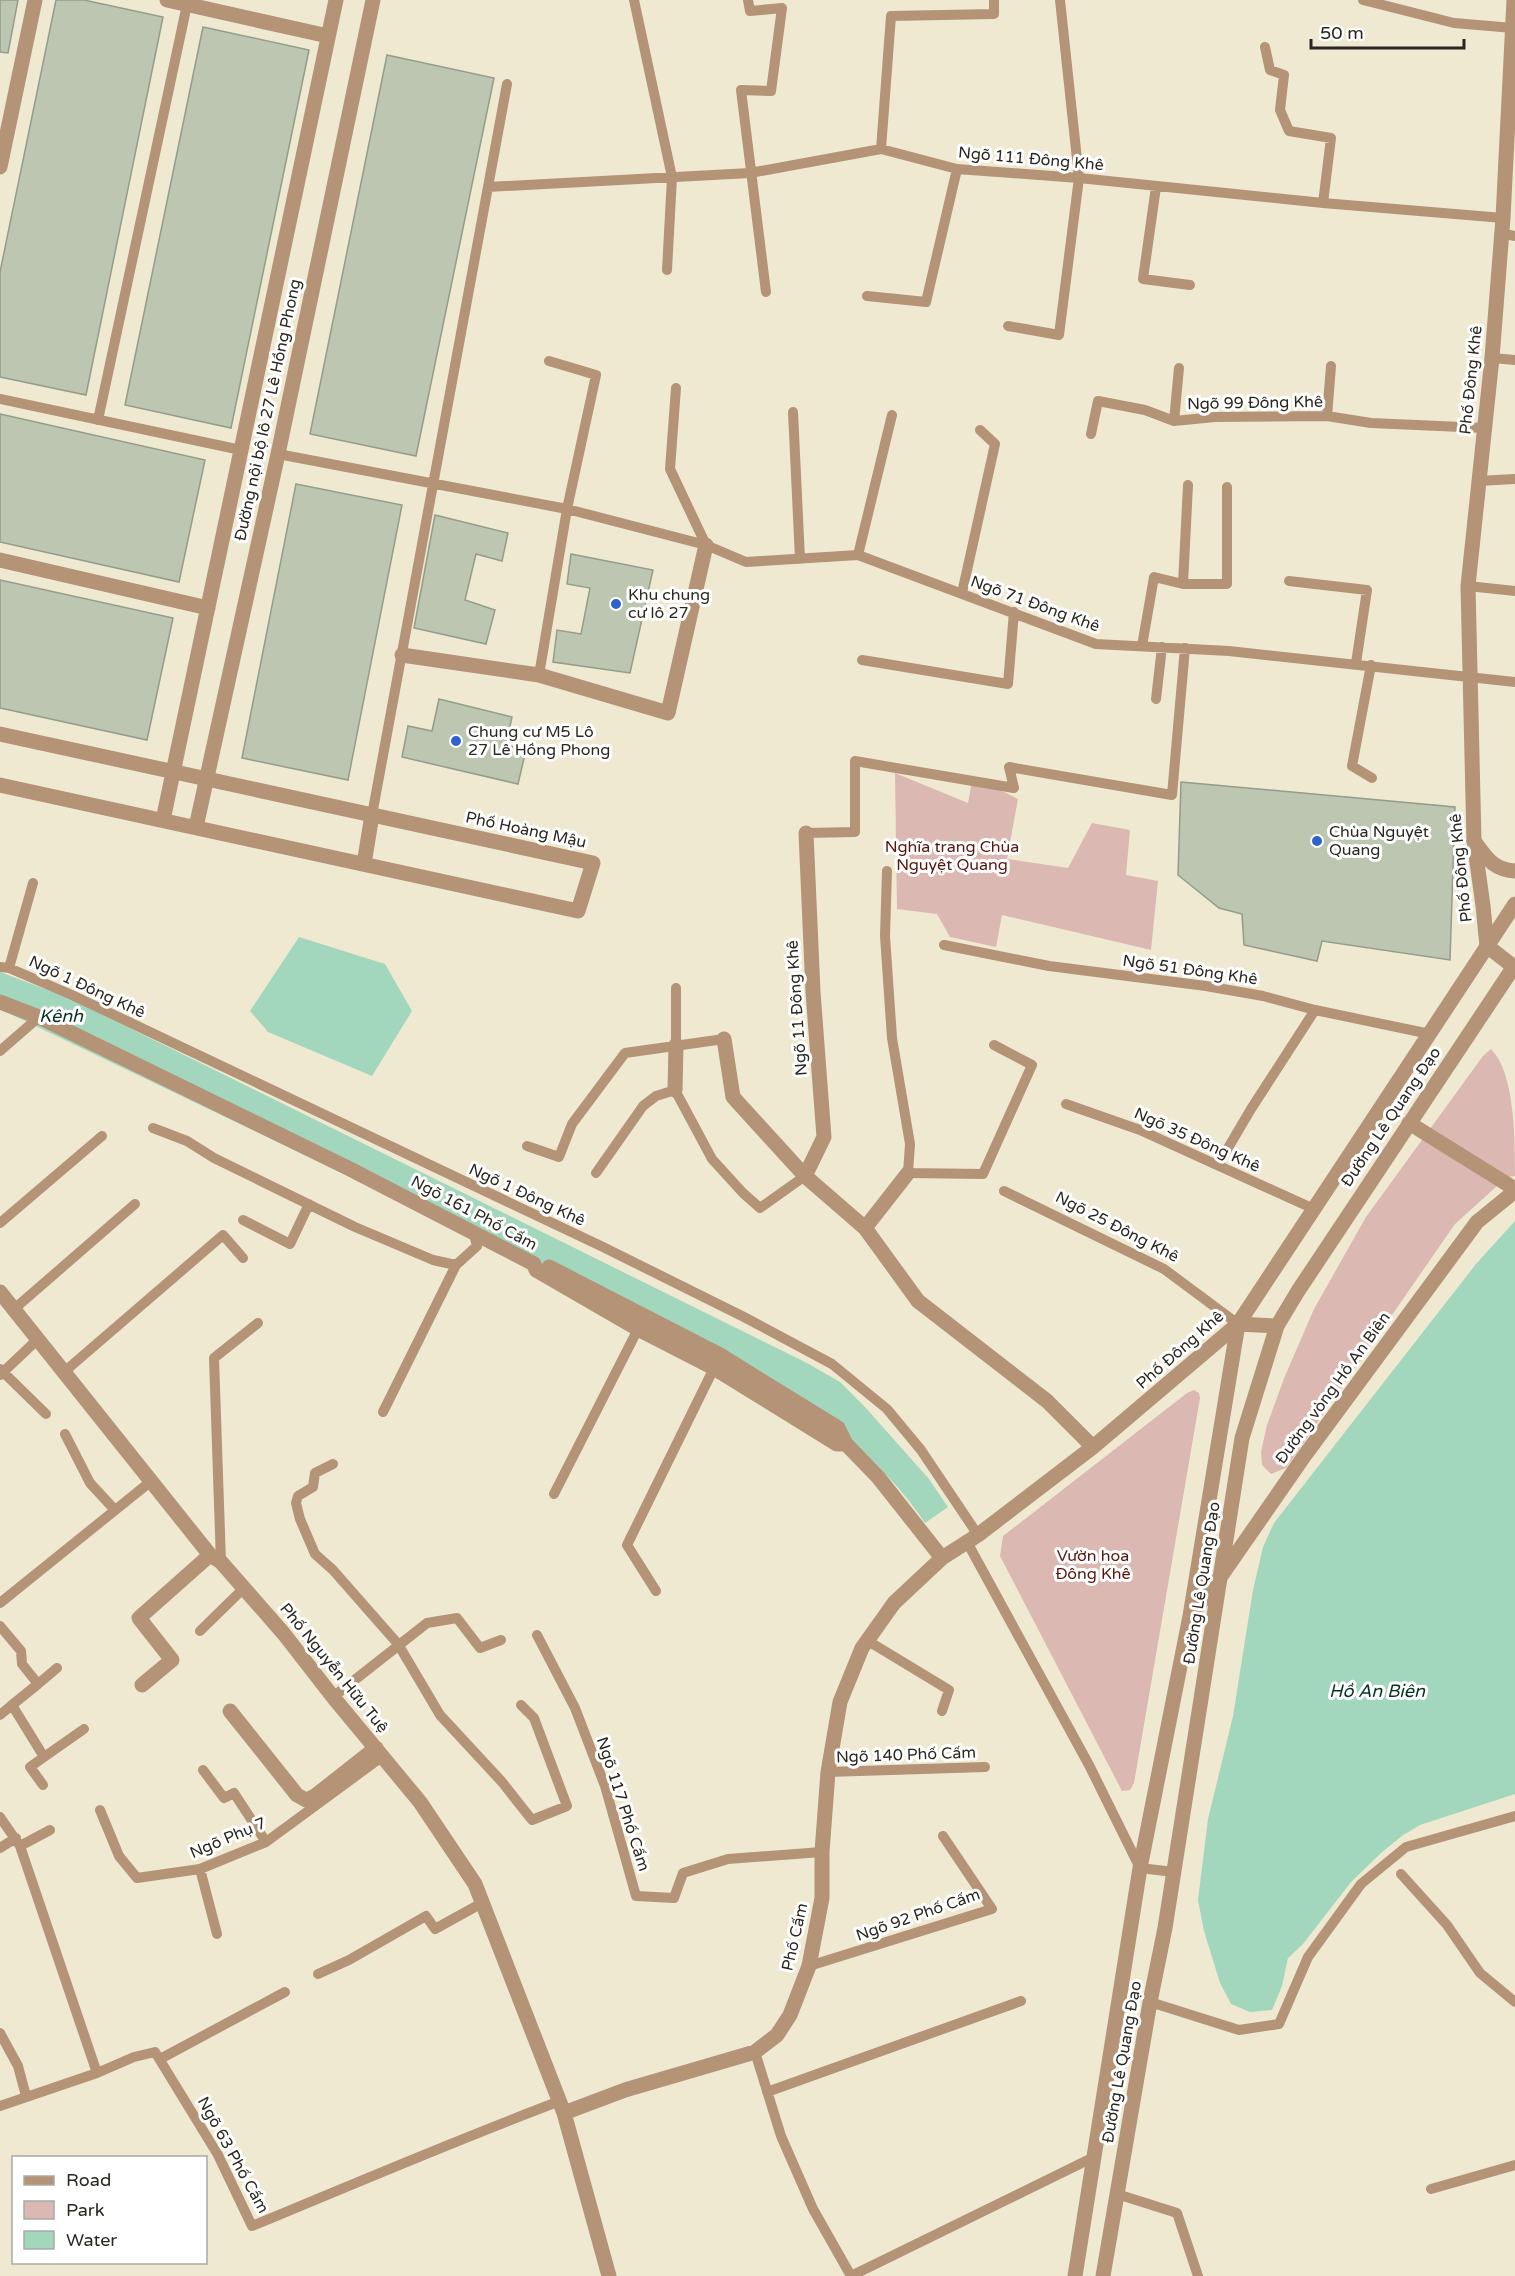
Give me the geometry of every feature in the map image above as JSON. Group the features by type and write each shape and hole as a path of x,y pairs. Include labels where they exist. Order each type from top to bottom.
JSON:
{"street":[{"path":"0,167 35,0"},
{"path":"167,0 328,36"},
{"path":"164,820 336,0"},
{"name":"Đường nội bộ lô 27 Lê Hồng Phong","path":"196,827 278,454 373,0"},
{"name":"Phố Đông Khê","path":"972,1539 1093,1447 1238,1324 1487,946 1484,906 1474,841 1468,586 1484,428 1508,235 1503,218 1511,167 1514,0"},
{"path":"402,655 539,675 668,713 706,545"},
{"path":"0,560 208,608"},
{"name":"Phố Hoàng Mậu","path":"0,734 593,863 578,911 0,785"},
{"path":"364,864 372,815"},
{"name":"Ngõ 11 Đông Khê","path":"805,1176 824,1137 813,992 806,833"},
{"path":"1474,841 1491,864 1503,870 1515,871"},
{"path":"1514,966 1487,946 1515,904"},
{"name":"Đường Lê Quang Đạo","path":"1104,2276 1174,1872 1242,1438 1277,1326 1514,966"},
{"name":"Ngõ 161 Phố Cấm","path":"0,1002 39,1017 348,1168 534,1264 541,1262 605,1303"},
{"path":"724,1039 733,1097 805,1176 865,1228 918,1301 1047,1401 1093,1447"},
{"path":"675,1090 676,1045"},
{"name":"Đường vòng Hồ An Biên","path":"1190,1616 1305,1455 1477,1222 1515,1190 1409,1123"},
{"path":"865,1228 908,1173"},
{"name":"Phố Nguyễn Hữu Tuệ","path":"0,1292 150,1482 284,1634 420,1802 475,1884 562,2107"},
{"path":"605,1303 638,1329 717,1362"},
{"path":"605,1303 838,1428 846,1444 878,1477 942,1558"},
{"path":"1238,1324 1277,1326"},
{"name":"Đường Lê Quang Đạo","path":"1075,2276 1140,1868 1190,1616 1238,1324"},
{"name":"Phố Cấm","path":"562,2107 755,2052 777,2035 790,2015 810,1966 822,1898 822,1852 828,1772 840,1702 862,1648 894,1604 942,1558 972,1539"},
{"path":"142,1685 172,1660 139,1618 215,1558"},
{"path":"230,1711 297,1796 306,1800 380,1752"},
{"path":"562,2107 609,2276"}],"lane":[{"path":"634,0 672,177 666,270"},
{"path":"748,0 750,11 782,8 771,91 741,90 766,292"},
{"path":"881,149 891,16 994,14 994,0"},
{"path":"1008,326 1059,335 1079,178 1060,0"},
{"path":"1363,0 1454,23 1513,28"},
{"path":"98,420 188,3"},
{"path":"1265,47 1270,70 1284,75 1280,110 1289,131 1331,138 1323,203"},
{"path":"372,815 507,84"},
{"name":"Ngõ 111 Đông Khê","path":"488,187 750,173 881,149 957,169 1079,178 1323,203 1503,218"},
{"path":"867,296 926,302 957,169"},
{"path":"1156,187 1143,279 1190,285"},
{"path":"1492,358 1515,360"},
{"path":"539,675 567,509 596,375 549,361"},
{"path":"1327,416 1331,366"},
{"path":"1174,420 1179,368"},
{"path":"676,388 670,469 706,545"},
{"path":"0,399 241,450"},
{"name":"Ngõ 99 Đông Khê","path":"1091,434 1098,401 1146,410 1174,420 1215,417 1327,416 1371,423 1484,428"},
{"path":"793,412 800,559"},
{"path":"858,555 892,415"},
{"path":"962,593 995,444 980,430"},
{"name":"Ngõ 71 Đông Khê","path":"278,454 567,509 706,545 746,562 858,555 1096,644 1185,648 1356,663 1515,682"},
{"path":"1478,481 1515,479"},
{"path":"1183,584 1188,485"},
{"path":"1142,646 1154,577 1183,584 1227,584 1227,487"},
{"path":"1289,581 1367,590 1356,663"},
{"path":"1468,586 1515,591"},
{"path":"862,660 1008,684 1014,612"},
{"path":"1156,699 1162,647"},
{"path":"806,833 855,831 855,761 1014,788 1009,767 1172,795 1185,648"},
{"path":"1371,665 1352,766 1372,777"},
{"path":"887,871 885,936 892,1038 910,1144 908,1173 983,1174 1032,1065 994,1045"},
{"path":"5,967 33,883"},
{"name":"Ngõ 51 Đông Khê","path":"944,945 1049,966 1206,986 1263,996 1315,1010 1430,1034"},
{"name":"Ngõ 1 Đông Khê","path":"5,967 603,1247 744,1317 832,1364 887,1409 921,1450 972,1539 1140,1868"},
{"path":"676,988 676,1045"},
{"path":"1218,1164 1315,1010"},
{"path":"0,1051 39,1017"},
{"path":"527,1146 559,1157 572,1124 625,1053 724,1039"},
{"path":"596,1173 643,1106 656,1096 675,1090 712,1159 742,1193 760,1208 805,1176"},
{"name":"Ngõ 35 Đông Khê","path":"1066,1104 1140,1130 1314,1209"},
{"path":"153,1128 187,1141 213,1158 355,1227 433,1260 456,1265"},
{"path":"0,1223 102,1136"},
{"name":"Ngõ 25 Đông Khê","path":"1004,1191 1164,1269 1238,1324"},
{"path":"13,1310 135,1204"},
{"path":"243,1220 290,1244 309,1204"},
{"path":"383,1412 456,1265 477,1246 474,1234"},
{"path":"64,1372 223,1235 243,1258"},
{"path":"215,1558 214,1358 258,1323"},
{"path":"554,1494 638,1329"},
{"path":"37,1340 1,1372 46,1414"},
{"path":"656,1591 627,1545 717,1362"},
{"path":"66,1434 90,1483 114,1509"},
{"path":"333,1464 315,1473 313,1487 298,1496 296,1503 300,1520 315,1554 333,1570 398,1644 440,1715 502,1782 532,1820 567,1806 534,1718 521,1705"},
{"path":"0,1604 150,1482"},
{"path":"200,1630 244,1588"},
{"path":"333,1697 427,1623 457,1618 480,1648 501,1640"},
{"path":"0,1626 21,1652 22,1664 38,1684"},
{"name":"Ngõ 117 Phố Cấm","path":"537,1635 574,1708 605,1786 636,1896 674,1898 683,1873 728,1859 822,1852"},
{"path":"868,1641 949,1690 942,1711"},
{"path":"0,1714 57,1668"},
{"path":"12,1706 44,1757"},
{"path":"43,1785 30,1767 84,1729"},
{"name":"Ngõ Phụ 7","path":"100,1810 119,1856 137,1878 200,1869 266,1842 380,1752"},
{"name":"Ngõ 140 Phố Cấm","path":"828,1772 985,1767"},
{"path":"202,1770 224,1798 234,1793 266,1842"},
{"path":"1150,2002 1239,2030 1279,2024 1308,1957 1361,1884 1406,1847 1515,1816"},
{"path":"0,1817 18,1842 97,2073"},
{"path":"0,1848 50,1830"},
{"name":"Ngõ 92 Phố Cấm","path":"810,1966 992,1909 943,1836"},
{"path":"1140,1868 1174,1872"},
{"path":"200,1869 217,1934"},
{"path":"1401,1874 1447,1926 1480,1973 1515,2002"},
{"path":"318,1974 348,1960 426,1916 435,1929 482,1903"},
{"path":"0,2106 97,2073 134,2057 155,2052 159,2059 285,1992"},
{"path":"767,2092 1021,2001"},
{"path":"0,2033 18,2066 26,2096"},
{"path":"755,2052 781,2136 813,2209 851,2276 1094,2157"},
{"name":"Ngõ 63 Phố Cấm","path":"159,2059 218,2154 252,2226 465,2137 562,2107"},
{"path":"1431,2189 1515,2164"},
{"path":"1117,2194 1177,2213 1198,2276"}],"green space":[{"name":"Nghĩa trang Chùa Nguyệt Quang","path":"895,773 968,803 973,776 1018,799 1007,859 1068,868 1092,823 1130,830 1126,875 1158,881 1151,950 1002,915 996,947 950,937 937,914 897,909"},
{"path":"1491,1049 1499,1060 1509,1090 1514,1126 1515,1176 1507,1177 1455,1224 1286,1468 1271,1474 1262,1465 1261,1452 1267,1425 1314,1309 1366,1217 1483,1056"},
{"name":"Vườn hoa Đông Khê","path":"1194,1390 1199,1393 1200,1398 1134,1783 1130,1790 1122,1791 1000,1556 1003,1536 1187,1393"}],"water":[{"path":"299,937 385,964 412,1011 372,1076 268,1032 250,1011"},
{"name":"Kênh","path":"0,972 69,998 807,1363 840,1382 865,1407 929,1479 948,1507 925,1523 886,1475 841,1432 459,1229 0,1009"},
{"name":"Hồ An Biên","path":"1515,1221 1515,1794 1420,1825 1381,1853 1351,1882 1303,1944 1288,1958 1282,1986 1272,2010 1250,2012 1231,2004 1220,1983 1204,1931 1198,1900 1208,1819 1233,1716 1253,1590 1263,1547 1274,1523 1476,1264"}],"building":[{"path":"0,0 18,0 8,53 0,52"},
{"path":"56,0 84,0 163,17 86,395 0,377 0,272"},
{"path":"203,27 309,50 231,428 125,405"},
{"path":"387,55 494,78 416,456 310,434"},
{"path":"0,414 205,460 179,582 0,542"},
{"path":"296,484 402,505 348,780 242,758"},
{"path":"435,515 508,533 502,561 476,554 465,600 495,610 486,644 414,628"},
{"name":"Khu chung cư lô 27","path":"571,554 653,570 630,673 553,662 557,630 581,634 590,588 567,584"},
{"path":"0,580 173,618 147,740 0,708"},
{"name":"Chung cư M5 Lô 27 Lê Hồng Phong","path":"439,699 512,717 506,745 526,750 518,784 402,757 408,726 432,731"},
{"name":"Chùa Nguyệt Quang","path":"1181,782 1455,807 1450,960 1322,941 1317,961 1244,945 1242,914 1219,908 1178,875"}],"place":[{"name":"Khu chung cư lô 27","path":"616,604"},
{"name":"Chung cư M5 Lô 27 Lê Hồng Phong","path":"456,741"},
{"name":"Chùa Nguyệt Quang","path":"1317,841"}]}
